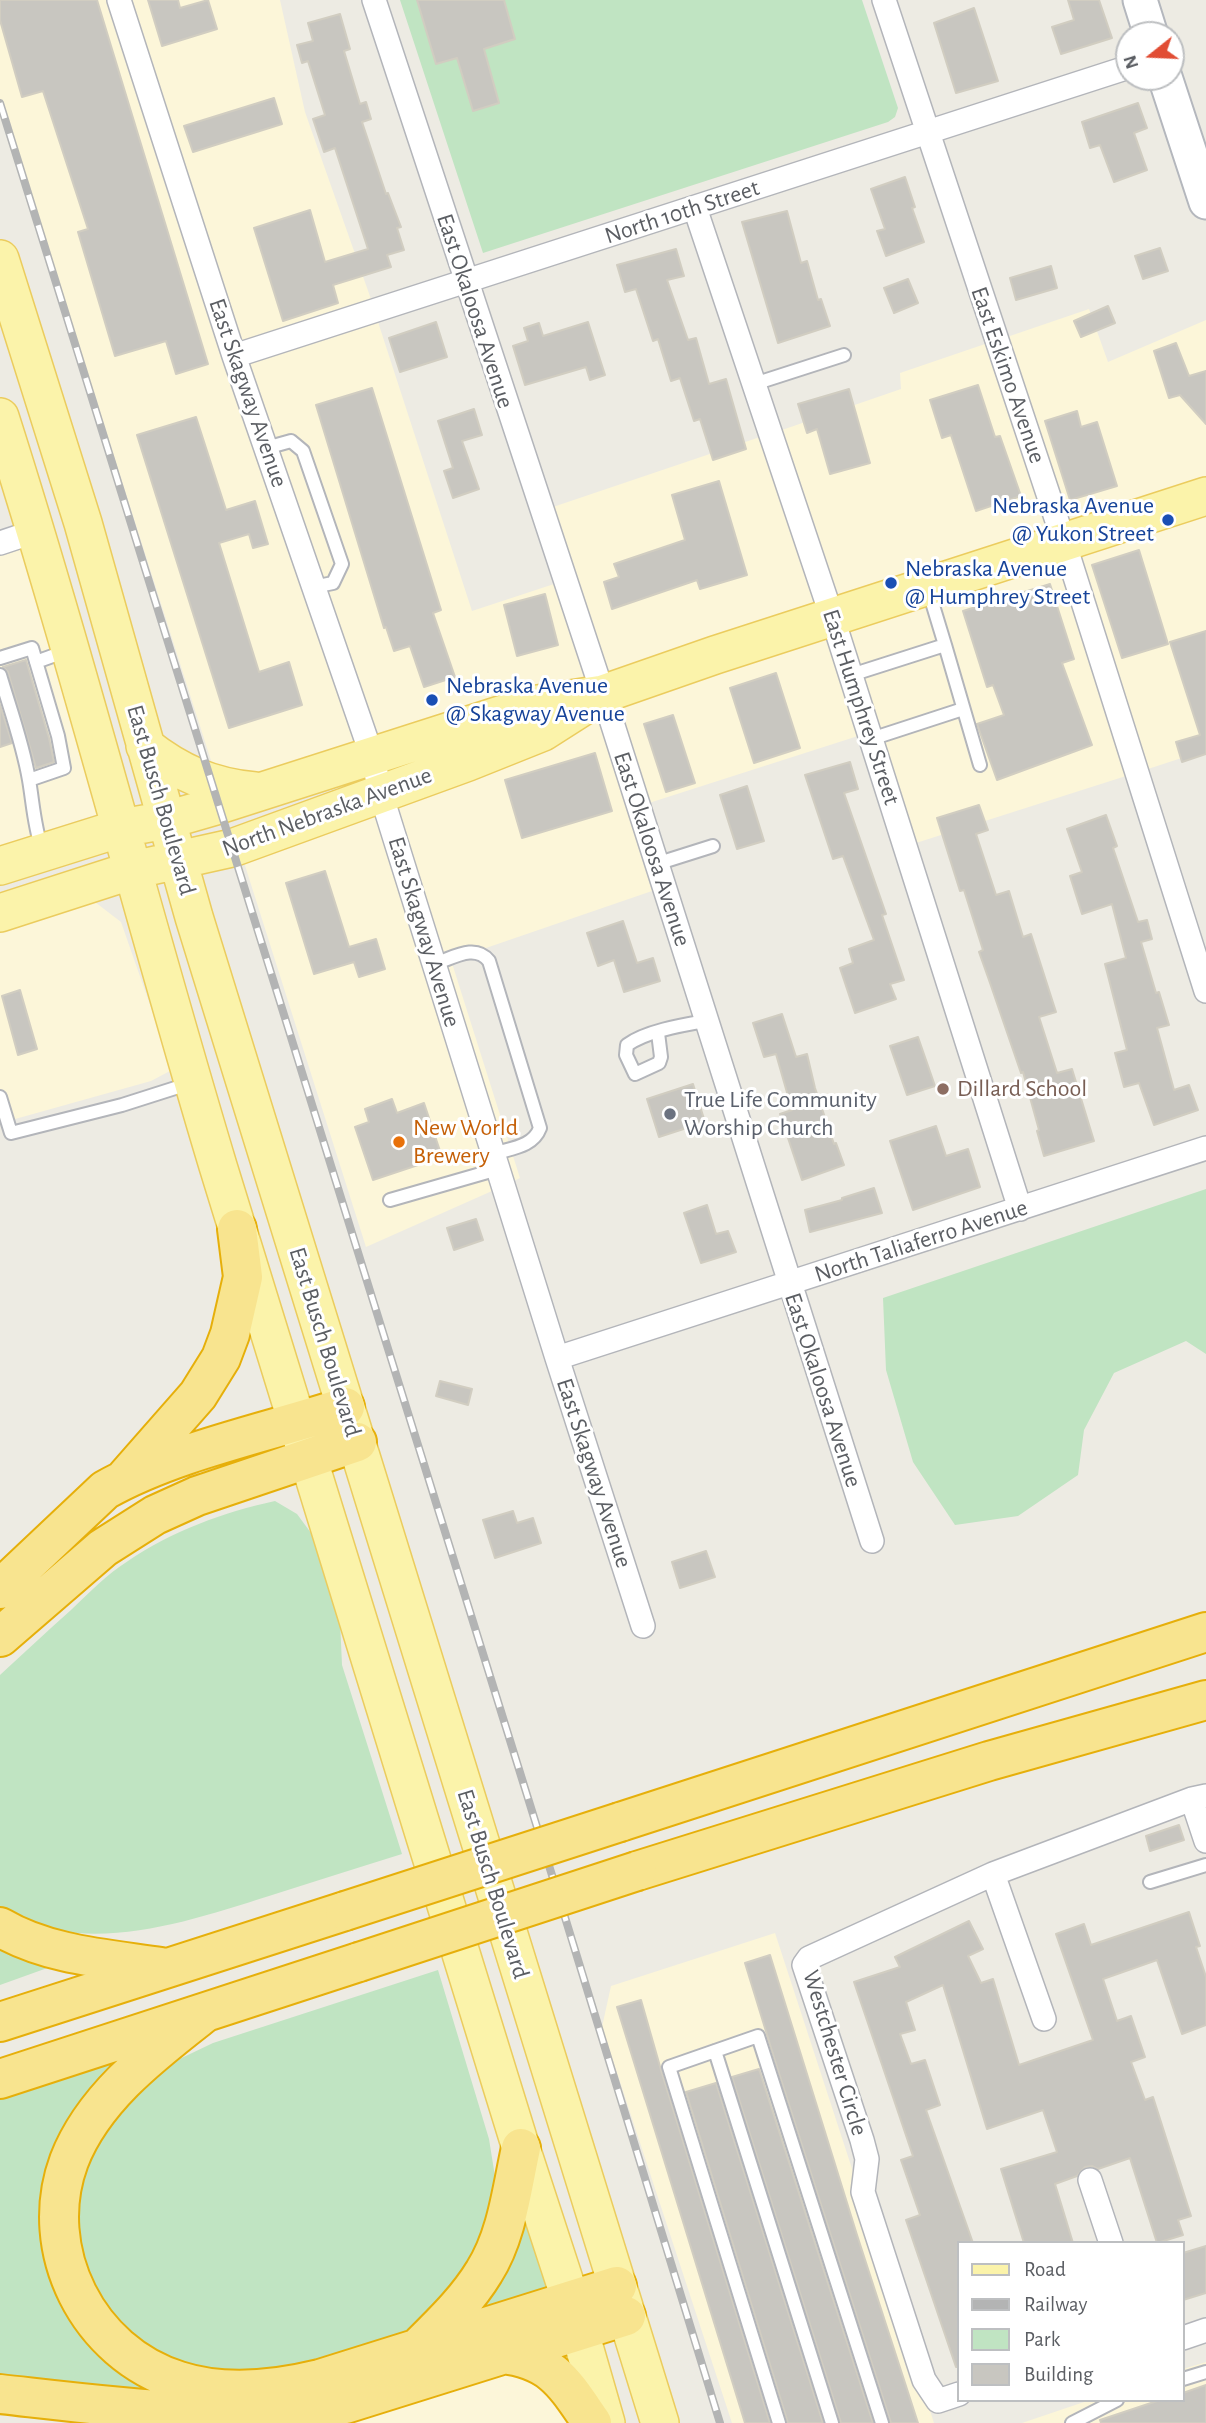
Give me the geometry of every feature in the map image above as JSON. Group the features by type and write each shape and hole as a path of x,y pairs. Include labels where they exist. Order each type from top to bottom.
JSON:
{"highway":[{"path":"124,1479 198,1395 221,1358 230,1334 243,1277 237,1229"},
{"path":"0,1589 105,1490 124,1479 201,1451 298,1423 351,1425"},
{"path":"0,1637 103,1548 155,1515 197,1496 309,1458 351,1425"},
{"path":"0,2022 1206,1632"},
{"path":"0,2079 637,1871 989,1761 1206,1700"},
{"path":"0,1927 32,1942 59,1949 166,1968"},
{"path":"203,2014 167,2042 112,2094 94,2116 69,2161 60,2202 59,2225 68,2275 79,2301 113,2342 134,2358 162,2375 193,2385 235,2390 288,2387 418,2348 575,2316 622,2301"},
{"path":"418,2348 464,2301 485,2272 498,2245 507,2216 521,2148"},
{"path":"0,2394 204,2414 301,2412 345,2404 502,2354 575,2316"},
{"path":"502,2354 533,2360 545,2366 570,2391 592,2423"}],"main road":[{"name":"East Busch Boulevard","path":"0,259 83,523 178,861 660,2423"},
{"path":"0,332 32,435 83,523"},
{"name":"East Busch Boulevard","path":"0,417 70,649 71,732 121,828 237,1229 607,2423"},
{"name":"North Nebraska Avenue","path":"0,866 121,828 167,820 262,792 531,705 603,694 832,616 1206,496"},
{"name":"North Nebraska Avenue","path":"0,913 133,870 232,848 381,794 543,732 603,694"},
{"path":"145,746 178,770 197,779 231,789 262,792"}],"street":[{"name":"East Skagway Avenue","path":"119,0 234,356 372,756 381,794 643,1626"},
{"name":"East Okaloosa Avenue","path":"374,0 603,694 788,1284 872,1541"},
{"name":"East Eskimo Avenue","path":"884,0 1064,542 1206,991"},
{"path":"1140,0 1147,21"},
{"name":"North 10th Street","path":"234,356 1115,71"},
{"path":"1170,91 1206,202"},
{"name":"East Humphrey Street","path":"695,208 832,616 1020,1209"},
{"path":"0,543 36,531"},
{"name":"North Taliaferro Avenue","path":"557,1358 1206,1149"},
{"path":"1199,1798 1206,1841"},
{"name":"Westchester Circle","path":"958,2394 938,2401 924,2380 863,2192 867,2159 862,2140 804,1965 809,1958 993,1874 1199,1798"},
{"path":"993,1874 1044,2020"},
{"path":"1090,2180 1110,2241"},
{"path":"1185,2336 1206,2330"}],"lane":[{"path":"754,384 844,355"},
{"path":"266,449 291,440 303,451 338,552 342,564 333,583 313,587"},
{"path":"927,586 980,765"},
{"path":"851,675 944,645"},
{"path":"0,658 32,648 38,682 47,710 71,732 64,768 29,780"},
{"path":"36,662 70,649"},
{"path":"0,675 25,748 35,828 43,852"},
{"path":"871,738 963,709"},
{"path":"656,864 713,846"},
{"path":"390,1200 496,1161 536,1138 540,1128 489,961 483,954 474,951 434,964"},
{"path":"658,1032 706,1021"},
{"path":"0,1097 11,1133 122,1105 193,1083"},
{"path":"1150,1882 1206,1866"},
{"path":"779,2423 669,2067 758,2036 882,2423"},
{"path":"715,2051 832,2423"},
{"path":"1185,2378 1206,2372"},
{"path":"1072,2423 1113,2402"}],"shaded area":[{"path":"0,0 107,0 226,370 357,750 261,781 215,773 0,99"},
{"path":"132,0 280,0 305,112 372,302 242,343"},
{"path":"1089,309 1108,362 1206,320 1206,485 1072,528 1007,337"},
{"path":"378,322 472,611 554,584 587,686 379,743 249,362"},
{"path":"985,344 1049,536 840,603 782,430 901,389 900,373"},
{"path":"760,437 818,610 610,680 553,507"},
{"path":"1206,507 1206,750 1148,769 1078,548"},
{"path":"24,546 104,812 0,846 0,554"},
{"path":"1056,555 1126,776 916,843 846,623"},
{"path":"824,630 858,736 649,803 617,700"},
{"path":"596,711 652,891 451,960 520,1178 514,1181 395,800"},
{"path":"373,808 492,1191 366,1247 242,856"},
{"path":"91,899 121,922 164,1045 170,1071 151,1081 8,1121 0,1094 0,927"},
{"path":"775,1933 934,2423 732,2423 602,2027 611,1986"},
{"path":"1206,2362 1206,2423 1022,2423 1084,2402 1185,2402 1185,2368"},
{"path":"518,2367 578,2423 288,2423"}],"green space":[{"path":"400,0 862,0 898,108 895,117 888,122 483,253"},
{"path":"1206,1189 1206,1354 1186,1341 1114,1373 1084,1430 1078,1475 1018,1516 955,1525 913,1462 886,1370 883,1298"},
{"path":"275,1501 297,1514 311,1533 323,1562 340,1620 342,1665 402,1854 218,1912 139,1930 86,1934 59,1931 28,1922 0,1907 0,1675 105,1578 145,1550 199,1524"},
{"path":"0,1935 64,1962 0,1985"},
{"path":"438,1970 489,2139 497,2189 490,2236 442,2306 407,2331 367,2351 336,2361 240,2373 200,2370 153,2351 122,2329 86,2269 77,2228 78,2187 109,2113 169,2064 213,2043"},
{"path":"126,2059 95,2096 62,2279 193,2394 0,2380 0,2100"},
{"path":"521,2203 550,2294 462,2313"}],"building":[{"path":"0,0 97,0 208,364 176,374 166,341 115,356 78,232 88,229 43,91 22,97 0,20"},
{"path":"148,0 178,0 180,8 208,0 217,29 162,46"},
{"path":"417,0 504,0 515,39 484,49 499,103 473,111 457,58 436,64"},
{"path":"1068,0 1099,0 1112,38 1061,54 1052,27 1074,20"},
{"path":"974,8 998,81 956,93 934,23"},
{"path":"340,14 350,49 344,51 360,104 366,102 371,119 362,122 386,194 388,193 401,227 397,228 404,250 387,255 391,267 333,285 338,303 283,321 254,228 310,210 325,262 368,249 335,148 324,152 313,119 325,115 308,61 302,63 297,45 313,41 308,23"},
{"path":"274,98 282,124 193,152 184,126"},
{"path":"1138,103 1147,128 1134,133 1147,170 1114,182 1100,145 1090,148 1082,122"},
{"path":"905,177 924,242 886,256 877,231 885,229 871,189"},
{"path":"787,211 801,263 807,261 818,300 821,299 830,326 778,343 742,222"},
{"path":"1160,248 1168,271 1143,279 1135,256"},
{"path":"676,249 684,276 667,280 688,340 696,338 709,384 726,379 746,449 713,460 700,419 694,421 680,378 671,381 658,339 653,341 636,289 625,292 617,265"},
{"path":"1051,266 1057,288 1016,300 1010,278"},
{"path":"908,279 918,303 894,313 884,288"},
{"path":"1108,306 1115,323 1081,337 1074,321"},
{"path":"436,322 447,357 400,372 389,338"},
{"path":"588,322 605,375 590,380 586,367 525,385 513,346 528,341 524,328 539,323 543,336"},
{"path":"1176,343 1189,376 1206,371 1206,424 1180,395 1169,398 1154,351"},
{"path":"978,385 995,437 1000,436 1021,496 976,511 951,435 942,438 930,400"},
{"path":"372,388 441,610 433,613 455,677 424,687 410,646 394,651 386,627 384,628 316,405"},
{"path":"849,389 870,463 830,474 817,429 807,433 798,404"},
{"path":"474,409 482,435 462,441 479,489 453,498 444,471 453,468 438,421"},
{"path":"1077,411 1081,427 1097,422 1117,486 1070,500 1045,421"},
{"path":"196,417 226,510 255,501 268,544 253,548 249,534 219,543 259,672 289,662 302,705 229,728 137,435"},
{"path":"719,481 747,575 700,589 697,580 612,609 604,582 619,577 614,564 685,540 672,495"},
{"path":"1139,550 1168,644 1122,658 1092,565"},
{"path":"1050,584 1074,659 1062,663 1092,745 997,780 977,724 1004,715 993,685 987,687 963,611"},
{"path":"545,594 558,645 517,656 504,605"},
{"path":"1206,631 1206,754 1182,762 1176,742 1200,735 1170,642"},
{"path":"26,660 54,762 36,768 8,672 3,667"},
{"path":"776,673 800,748 754,763 730,688"},
{"path":"0,705 12,743 0,747"},
{"path":"673,715 695,783 666,792 644,724"},
{"path":"595,753 612,811 522,838 505,780"},
{"path":"850,762 858,789 844,793 886,914 882,915 904,980 890,984 896,999 855,1013 840,968 853,963 849,949 874,940 843,856 833,859 805,775"},
{"path":"747,786 764,841 737,849 720,795"},
{"path":"979,805 988,830 976,834 996,895 1009,891 1023,937 1031,934 1056,1012 1039,1017 1057,1073 1072,1069 1094,1141 1044,1156 1023,1072 1021,1073 979,952 983,950 964,890 960,891 937,818"},
{"path":"1106,815 1117,846 1113,848 1138,922 1147,920 1152,939 1141,942 1169,1025 1157,1028 1174,1090 1189,1085 1198,1110 1154,1125 1139,1083 1124,1087 1115,1053 1127,1050 1105,964 1126,958 1112,904 1082,914 1070,876 1082,872 1067,829"},
{"path":"325,871 349,947 376,939 385,969 359,977 354,962 314,974 286,883"},
{"path":"623,921 637,963 653,958 660,981 624,992 614,960 598,966 587,933"},
{"path":"20,990 37,1049 18,1055 2,996"},
{"path":"782,1014 796,1057 807,1054 815,1088 844,1165 802,1180 780,1114 792,1110 776,1054 764,1057 753,1023"},
{"path":"918,1037 935,1086 907,1095 890,1046"},
{"path":"693,1084 705,1122 659,1137 647,1099"},
{"name":"New World Brewery","path":"392,1099 397,1113 424,1103 442,1157 373,1180 355,1127 369,1122 365,1109"},
{"path":"936,1126 946,1156 968,1149 980,1187 913,1210 890,1141"},
{"path":"874,1188 882,1213 810,1232 805,1210"},
{"path":"707,1205 716,1234 728,1231 736,1252 701,1263 684,1213"},
{"path":"476,1219 483,1240 454,1250 447,1228"},
{"path":"440,1381 472,1389 468,1405 436,1396"},
{"path":"513,1511 517,1523 533,1518 541,1543 495,1558 483,1520"},
{"path":"706,1551 715,1577 680,1588 672,1562"},
{"path":"1179,1825 1184,1840 1150,1851 1146,1836"},
{"path":"1189,1912 1206,1977 1206,2025 1182,2034 1157,1960 1103,1979 1117,2021 1131,2016 1145,2057 1131,2062 1145,2100 1153,2097 1191,2216 1178,2220 1183,2235 1156,2241 1130,2158 1098,2169 1085,2167 1077,2176 1055,2184 1072,2241 1023,2241 1001,2169 1057,2152 1043,2110 987,2129 943,1985 906,2002 915,2030 900,2034 911,2064 925,2060 940,2105 926,2110 972,2241 958,2241 956,2367 906,2220 920,2215 901,2160 913,2156 854,1982 900,1967 895,1957 969,1921 983,1949 968,1956 981,1983 993,1979 1019,2065 1093,2040 1056,1934 1084,1924 1091,1945"},
{"path":"770,1955 918,2423 891,2423 776,2064 745,1963"},
{"path":"641,2000 770,2423 745,2423 617,2007"},
{"path":"759,2069 873,2423 841,2423 732,2077"},
{"path":"716,2083 823,2423 788,2423 686,2092"},
{"path":"1206,2246 1206,2293 1185,2299 1185,2252"},
{"path":"1206,2385 1206,2423 1101,2423 1100,2420 1154,2402 1185,2402 1185,2392"}],"railway":[{"path":"0,103 720,2423"}],"place":[{"name":"Nebraska Avenue @ Yukon Street","path":"1168,520"},
{"name":"Nebraska Avenue @ Humphrey Street","path":"891,583"},
{"name":"Nebraska Avenue @ Skagway Avenue","path":"432,700"},
{"name":"Dillard School","path":"943,1089"},
{"name":"True Life Community Worship Church","path":"670,1114"},
{"name":"New World Brewery","path":"399,1142"}]}
